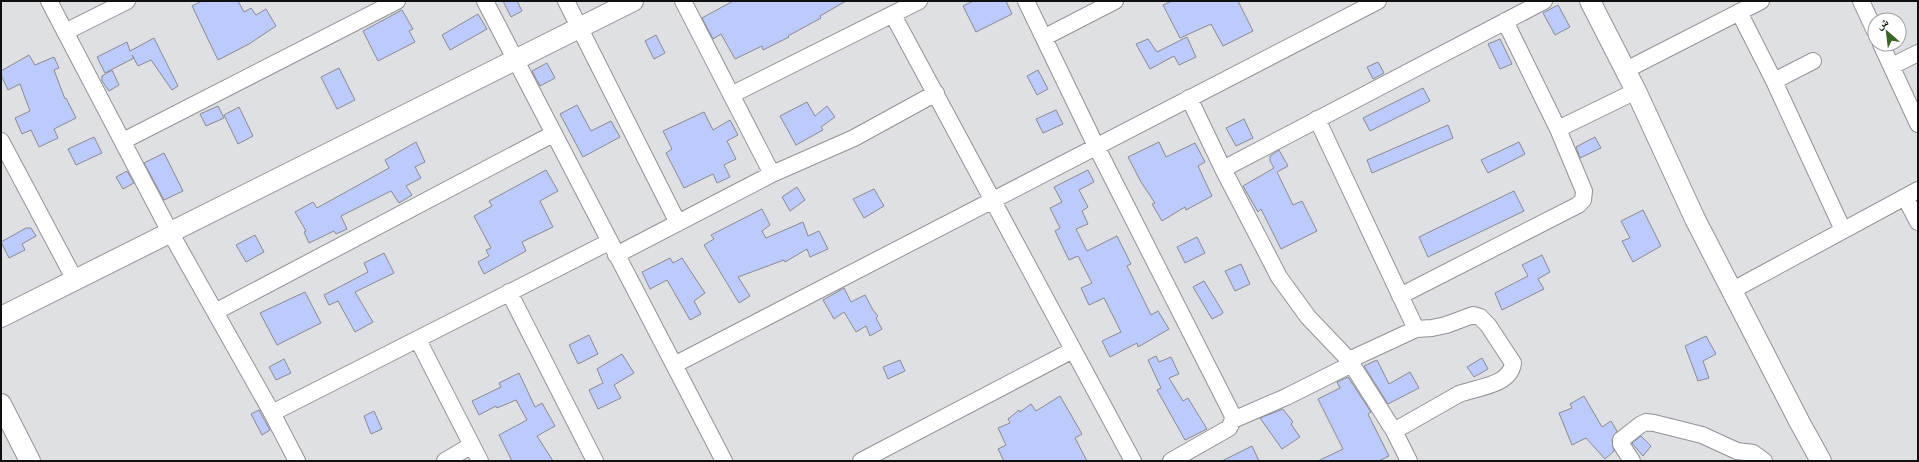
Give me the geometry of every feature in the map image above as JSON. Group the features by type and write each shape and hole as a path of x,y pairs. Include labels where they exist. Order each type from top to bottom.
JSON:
{"street":[{"path":"49,1 170,232 272,413 297,461"},
{"path":"65,32 127,1"},
{"path":"123,141 397,1"},
{"path":"485,1 514,60 724,461"},
{"path":"566,1 678,223"},
{"path":"1,316 633,1"},
{"path":"683,1 772,174"},
{"path":"731,95 919,1"},
{"path":"1026,1 1045,37 1096,146 1232,414 1233,420 1229,428 1171,461"},
{"path":"1223,169 1316,118 1544,1"},
{"path":"1590,1 1626,70 1695,219 1731,291 1821,461"},
{"path":"1626,70 1761,1"},
{"path":"1861,1 1867,14"},
{"path":"674,365 1376,2"},
{"path":"1045,37 1105,3"},
{"path":"1739,12 1774,81 1843,230"},
{"path":"893,15 1133,461"},
{"path":"1400,296 1578,206 1583,200 1584,191 1558,129 1505,22"},
{"path":"1886,52 1918,124"},
{"path":"1892,66 1918,53"},
{"path":"1774,81 1813,61"},
{"path":"1558,129 1636,91"},
{"path":"272,413 418,340 509,292 612,248 678,223 772,174 854,138 936,93"},
{"path":"1189,98 1223,169 1279,277 1308,317 1350,362 1394,432 1409,461"},
{"path":"1316,118 1416,329"},
{"path":"215,312 553,134"},
{"path":"1,141 75,280"},
{"path":"1731,291 1911,194 1918,222"},
{"path":"509,292 595,461"},
{"path":"1233,420 1286,397 1350,362 1416,329 1446,325 1473,315 1480,317 1488,325 1513,363 1512,370 1508,376 1481,389 1468,390 1459,394 1394,432"},
{"path":"418,340 480,461"},
{"path":"861,461 1073,350"},
{"path":"1,404 30,461"},
{"path":"1632,461 1621,444 1621,440 1640,425 1650,422 1702,435 1737,451 1753,453 1764,461"},
{"path":"445,461 472,445"}],"building":[{"path":"202,1 238,1 244,12 251,8 256,15 266,9 276,26 249,44 218,60 192,6"},
{"path":"503,1 517,1 522,11 511,17"},
{"path":"733,1 846,1 820,16 821,18 788,36 789,37 763,50 762,46 735,59 721,34 713,39 702,18"},
{"path":"973,1 1006,1 1012,14 976,32 963,6"},
{"path":"1172,1 1238,1 1253,31 1223,46 1211,24 1180,38 1163,5"},
{"path":"1558,5 1570,27 1555,35 1543,13"},
{"path":"402,10 413,29 409,31 415,42 378,61 363,31"},
{"path":"478,14 487,29 450,50 442,35"},
{"path":"656,35 665,53 654,59 645,41"},
{"path":"1187,37 1196,57 1179,65 1174,56 1150,69 1136,44 1148,39 1157,52"},
{"path":"154,38 178,86 172,90 151,60 138,66 134,58 105,73 97,57 127,42 130,51"},
{"path":"1500,39 1512,64 1500,69 1488,44"},
{"path":"29,55 35,65 54,57 59,68 54,70 65,99 66,98 76,118 54,129 58,138 39,147 31,130 22,134 15,118 30,111 20,84 8,90 1,75 1,71"},
{"path":"1378,62 1384,73 1373,79 1367,67"},
{"path":"547,63 555,78 540,86 532,71"},
{"path":"339,68 355,100 337,109 321,77"},
{"path":"112,70 119,85 109,91 102,81 102,76"},
{"path":"1038,70 1048,89 1037,95 1027,76"},
{"path":"1423,88 1430,101 1370,131 1363,118"},
{"path":"807,102 815,116 827,106 835,117 821,127 823,130 796,145 780,116"},
{"path":"577,105 591,131 611,121 620,137 583,157 560,114"},
{"path":"218,106 224,118 206,126 200,114"},
{"path":"239,107 253,136 238,144 224,115"},
{"path":"1056,110 1063,124 1043,133 1036,119"},
{"path":"704,112 713,130 730,120 738,135 727,141 736,159 724,165 730,177 717,183 713,174 684,188 666,153 672,149 663,131"},
{"path":"1244,119 1253,138 1236,146 1226,128"},
{"path":"1448,125 1453,138 1372,173 1367,160"},
{"path":"94,137 102,153 76,165 68,149"},
{"path":"1595,137 1601,148 1580,158 1576,147"},
{"path":"416,142 425,162 415,167 421,178 406,186 412,195 399,203 391,191 341,216 347,229 336,234 334,231 309,243 304,232 306,231 295,212 313,202 317,208 389,168 385,160"},
{"path":"1159,142 1166,157 1195,143 1205,162 1198,166 1212,196 1186,210 1185,207 1162,221 1152,204 1155,203 1141,182 1128,157"},
{"path":"1519,142 1525,154 1488,173 1481,160"},
{"path":"1279,150 1288,166 1277,172 1293,205 1302,201 1317,231 1281,249 1261,209 1258,212 1243,186 1274,168 1270,161 1270,156"},
{"path":"164,153 183,191 164,200 144,163"},
{"path":"546,170 558,191 540,201 553,227 522,242 526,251 484,274 478,262 489,256 486,250 491,248 474,216 492,206 489,201"},
{"path":"1088,170 1094,182 1079,190 1088,207 1082,211 1088,224 1076,229 1087,251 1117,236 1131,264 1127,266 1151,315 1158,311 1169,329 1138,347 1137,343 1110,357 1102,341 1121,332 1104,298 1089,305 1081,288 1092,283 1078,256 1069,260 1055,231 1060,228 1050,208 1062,202 1054,187"},
{"path":"127,171 134,183 123,189 116,177"},
{"path":"797,187 805,200 790,211 782,197"},
{"path":"874,189 884,206 864,218 853,199"},
{"path":"1514,191 1524,211 1428,257 1419,237"},
{"path":"762,209 770,225 762,231 766,238 803,222 808,236 819,231 828,249 810,257 807,249 785,262 784,260 738,277 750,296 739,303 704,245 714,239 711,235"},
{"path":"1643,210 1661,246 1633,262 1622,241 1630,238 1621,221"},
{"path":"26,228 31,228 36,236 22,244 25,250 9,258 1,242"},
{"path":"255,235 264,252 246,262 236,245"},
{"path":"1197,237 1205,253 1185,263 1177,247"},
{"path":"384,253 394,273 355,292 373,322 355,332 338,301 329,305 324,295 368,272 364,263"},
{"path":"1542,255 1550,272 1538,279 1544,289 1502,310 1495,293 1528,276 1522,265"},
{"path":"670,258 673,263 682,258 705,293 694,301 701,314 690,320 667,280 650,289 642,272"},
{"path":"1241,264 1250,284 1235,291 1225,271"},
{"path":"1204,281 1223,312 1212,319 1193,287"},
{"path":"844,288 851,302 865,295 878,316 876,318 882,329 870,336 866,326 856,332 844,312 834,319 823,300"},
{"path":"305,292 321,323 277,345 260,313"},
{"path":"589,335 598,354 578,364 569,345"},
{"path":"1706,336 1716,354 1703,361 1709,378 1698,381 1685,346"},
{"path":"622,354 634,373 614,385 621,398 598,409 589,390 603,383 597,369"},
{"path":"1156,356 1159,362 1171,357 1179,374 1169,378 1183,401 1188,398 1207,429 1185,440 1157,390 1161,388 1148,360"},
{"path":"1482,358 1488,369 1474,377 1467,367"},
{"path":"284,359 291,373 276,380 269,367"},
{"path":"900,360 905,371 888,379 883,367"},
{"path":"1377,360 1389,384 1410,372 1419,388 1388,404 1364,366"},
{"path":"519,373 535,407 542,403 555,426 537,436 553,461 512,461 499,435 527,420 516,400 497,408 496,406 479,415 472,401 501,387 499,383"},
{"path":"1348,377 1371,412 1368,414 1389,456 1379,461 1318,461 1343,449 1318,399 1340,388 1337,382"},
{"path":"1060,396 1082,434 1075,438 1087,461 1004,461 998,449 1006,445 998,428 1010,423 1008,419 1019,410 1020,412 1031,404 1036,411"},
{"path":"1584,396 1602,427 1611,421 1617,431 1612,440 1614,451 1605,459 1586,438 1572,445 1559,413 1572,408 1570,404"},
{"path":"1283,409 1293,422 1291,424 1300,437 1282,449 1260,418"},
{"path":"259,410 270,430 262,435 251,414"},
{"path":"374,411 382,429 371,434 364,416"},
{"path":"1641,436 1651,446 1643,456 1632,443"},
{"path":"1252,446 1259,461 1222,461"}]}
